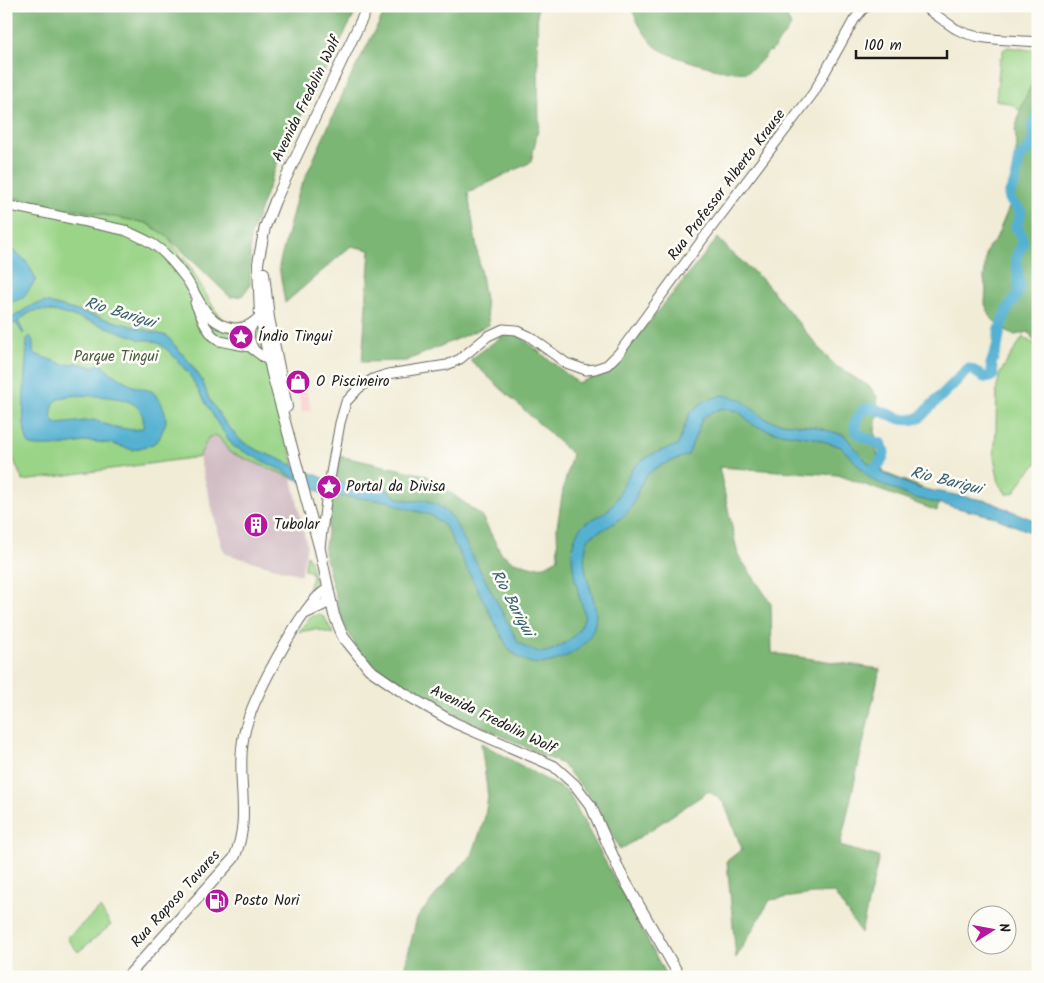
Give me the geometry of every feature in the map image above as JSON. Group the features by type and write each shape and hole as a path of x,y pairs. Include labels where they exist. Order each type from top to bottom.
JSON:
{"main road":[{"name":"Avenida Fredolin Wolf","path":"327,596 320,550 296,461 274,361 261,319 261,278 274,205 368,6"},
{"name":"Avenida Fredolin Wolf","path":"309,513 313,549 334,622 344,639 369,669 405,694 455,723 554,766 575,784 590,806 620,872 680,977"},
{"name":"Rua Raposo Tavares","path":"126,977 234,858 243,829 242,749 245,731 254,703 298,621 327,596"}],"street":[{"name":"Rua Professor Alberto Krause","path":"326,501 340,424 346,402 359,388 373,379 388,374 447,365 460,359 488,336 503,329 516,330 529,336 566,363 577,368 595,369 607,365 619,353 814,92 854,20 868,6"},
{"path":"924,6 956,28 970,34 990,38 1038,42"},
{"path":"6,205 124,230 157,247 186,280 204,310 212,319 223,326 236,328 261,319"},
{"path":"178,270 205,325 212,335 220,341 244,346 254,350 262,358 274,361"},
{"path":"254,350 249,331 261,319"},
{"path":"309,513 324,507 326,501"},
{"path":"320,550 326,501"}],"shaded area":[{"path":"307,391 311,410 302,412 299,393"},
{"path":"214,435 219,437 229,452 292,478 307,546 301,575 226,554 222,547 199,457 208,438"}],"green space":[{"path":"6,6 359,6 280,156 250,237 250,285 242,296 230,297 168,237 146,223 6,196"},
{"path":"388,6 537,6 539,125 531,162 468,193 489,325 406,361 362,362 370,250 351,246 285,303 279,266 297,196 350,78"},
{"path":"631,6 783,6 791,26 771,52 769,51 753,68 747,72 728,71 685,60 655,46 641,28"},
{"path":"1008,47 1038,51 1038,69 1020,111 1011,104 996,100 1000,58 1003,56 1003,50"},
{"path":"1038,69 1038,354 1036,345 1029,332 1015,335 1001,328 991,318 985,304 986,289 984,279 986,253 989,246 995,241 1010,205 1012,173 1017,146 1015,131 1020,111"},
{"name":"Parque Tingui","path":"6,196 146,223 168,237 191,268 215,310 224,320 237,323 260,316 297,479 229,452 219,437 214,435 208,438 199,457 23,481 6,443"},
{"path":"718,238 765,282 836,366 870,387 877,397 878,408 875,430 877,453 885,473 940,495 937,511 838,475 719,467 738,555 771,603 772,653 880,669 840,846 879,857 861,933 834,893 770,900 736,958 727,861 742,849 724,803 709,791 620,850 597,805 562,764 423,699 362,657 342,621 324,552 339,456 426,475 481,515 501,553 514,562 534,567 545,566 556,560 558,557 557,527 563,490 572,454 470,360 506,333 517,334 578,383 609,371"},
{"path":"1023,337 1038,347 1038,462 1024,477 1015,492 1007,495 999,483 994,457 997,386 1000,374"},
{"path":"307,555 311,563 314,591 310,598 303,603 312,577 311,572 304,569"},
{"path":"319,614 325,618 333,634 315,629 299,632 309,618"},
{"path":"481,743 568,792 667,977 402,977 417,918 451,876 472,855 484,821 488,797"},
{"path":"100,908 111,925 78,952 67,938"}],"water":[{"path":"6,247 25,260 36,280 23,298 6,304"},
{"path":"45,302 167,336 202,380 209,399 226,424 241,441 255,449 326,479 350,485 367,483 383,487 398,498 411,501 426,500 439,506 452,517 518,642 536,652 545,652 561,646 577,632 584,618 572,558 574,541 580,528 609,509 632,469 637,464 643,459 678,445 690,412 704,401 723,395 740,399 764,418 775,422 815,427 844,435 868,463 889,476 918,488 988,501 1038,522 1038,535 991,516 911,497 872,480 841,447 814,438 773,432 753,425 738,411 722,408 703,417 688,455 651,471 641,484 628,512 615,523 592,536 586,544 584,559 596,616 594,628 588,639 574,652 562,658 537,664 532,663 509,650 445,526 431,515 401,507 388,501 324,495 283,471 233,446 189,374 171,353 160,344 150,340 139,340 85,320 44,310 28,314 18,321 23,334 16,323 6,328 6,322 32,305"},
{"path":"30,336 33,341 33,351 35,354 65,365 77,363 93,367 100,363 108,371 133,386 152,391 160,400 165,412 166,422 159,439 153,444 133,450 113,444 90,441 59,446 34,446 29,444 24,424 27,339","holes":["98,396 122,399 136,406 143,418 143,428 134,430 113,427 95,420 56,424 51,417 54,404 60,398"]}],"waterway":[{"path":"874,470 881,461 884,452 881,444 862,436 855,429 857,418 863,410 875,409 902,419 919,418 968,369 983,377 993,375 991,364 997,347 1000,329 1006,311 1017,295 1019,286 1016,257 1023,243 1021,234 1016,227 1020,211 1010,200 1009,195 1015,182 1019,158 1029,149 1034,139 1032,126 1038,116"}],"place":[{"name":"Índio Tingui","path":"241,337"},
{"name":"O Piscineiro","path":"298,382"},
{"name":"Portal da Divisa","path":"329,487"},
{"name":"Tubolar","path":"256,525"},
{"name":"Posto Nori","path":"217,901"}],"water label":[{"name":"Rio Barigui","path":"120,313"},
{"name":"Rio Barigui","path":"946,481"},
{"name":"Rio Barigui","path":"512,603"}]}
